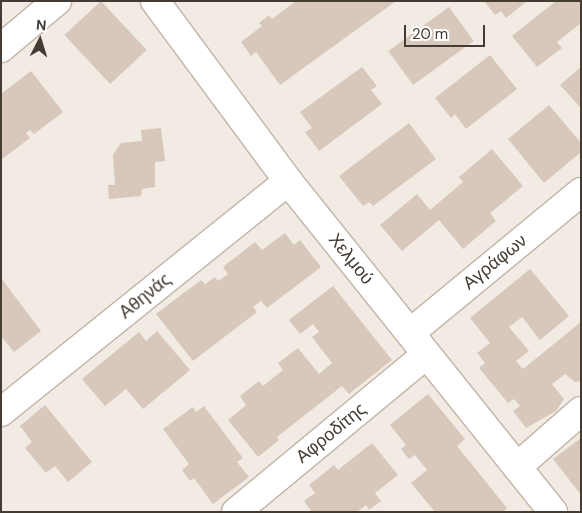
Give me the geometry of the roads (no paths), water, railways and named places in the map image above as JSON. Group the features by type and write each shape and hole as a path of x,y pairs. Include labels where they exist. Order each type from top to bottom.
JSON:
{"street":[{"path":"1,48 58,1"},
{"name":"Χελμού","path":"155,1 288,181 553,512"},
{"name":"Αθηνάς","path":"1,412 288,181"},
{"name":"Αγράφων","path":"410,332 581,192"},
{"name":"Αφροδίτης","path":"236,512 426,355"},
{"path":"517,467 581,411"}]}
